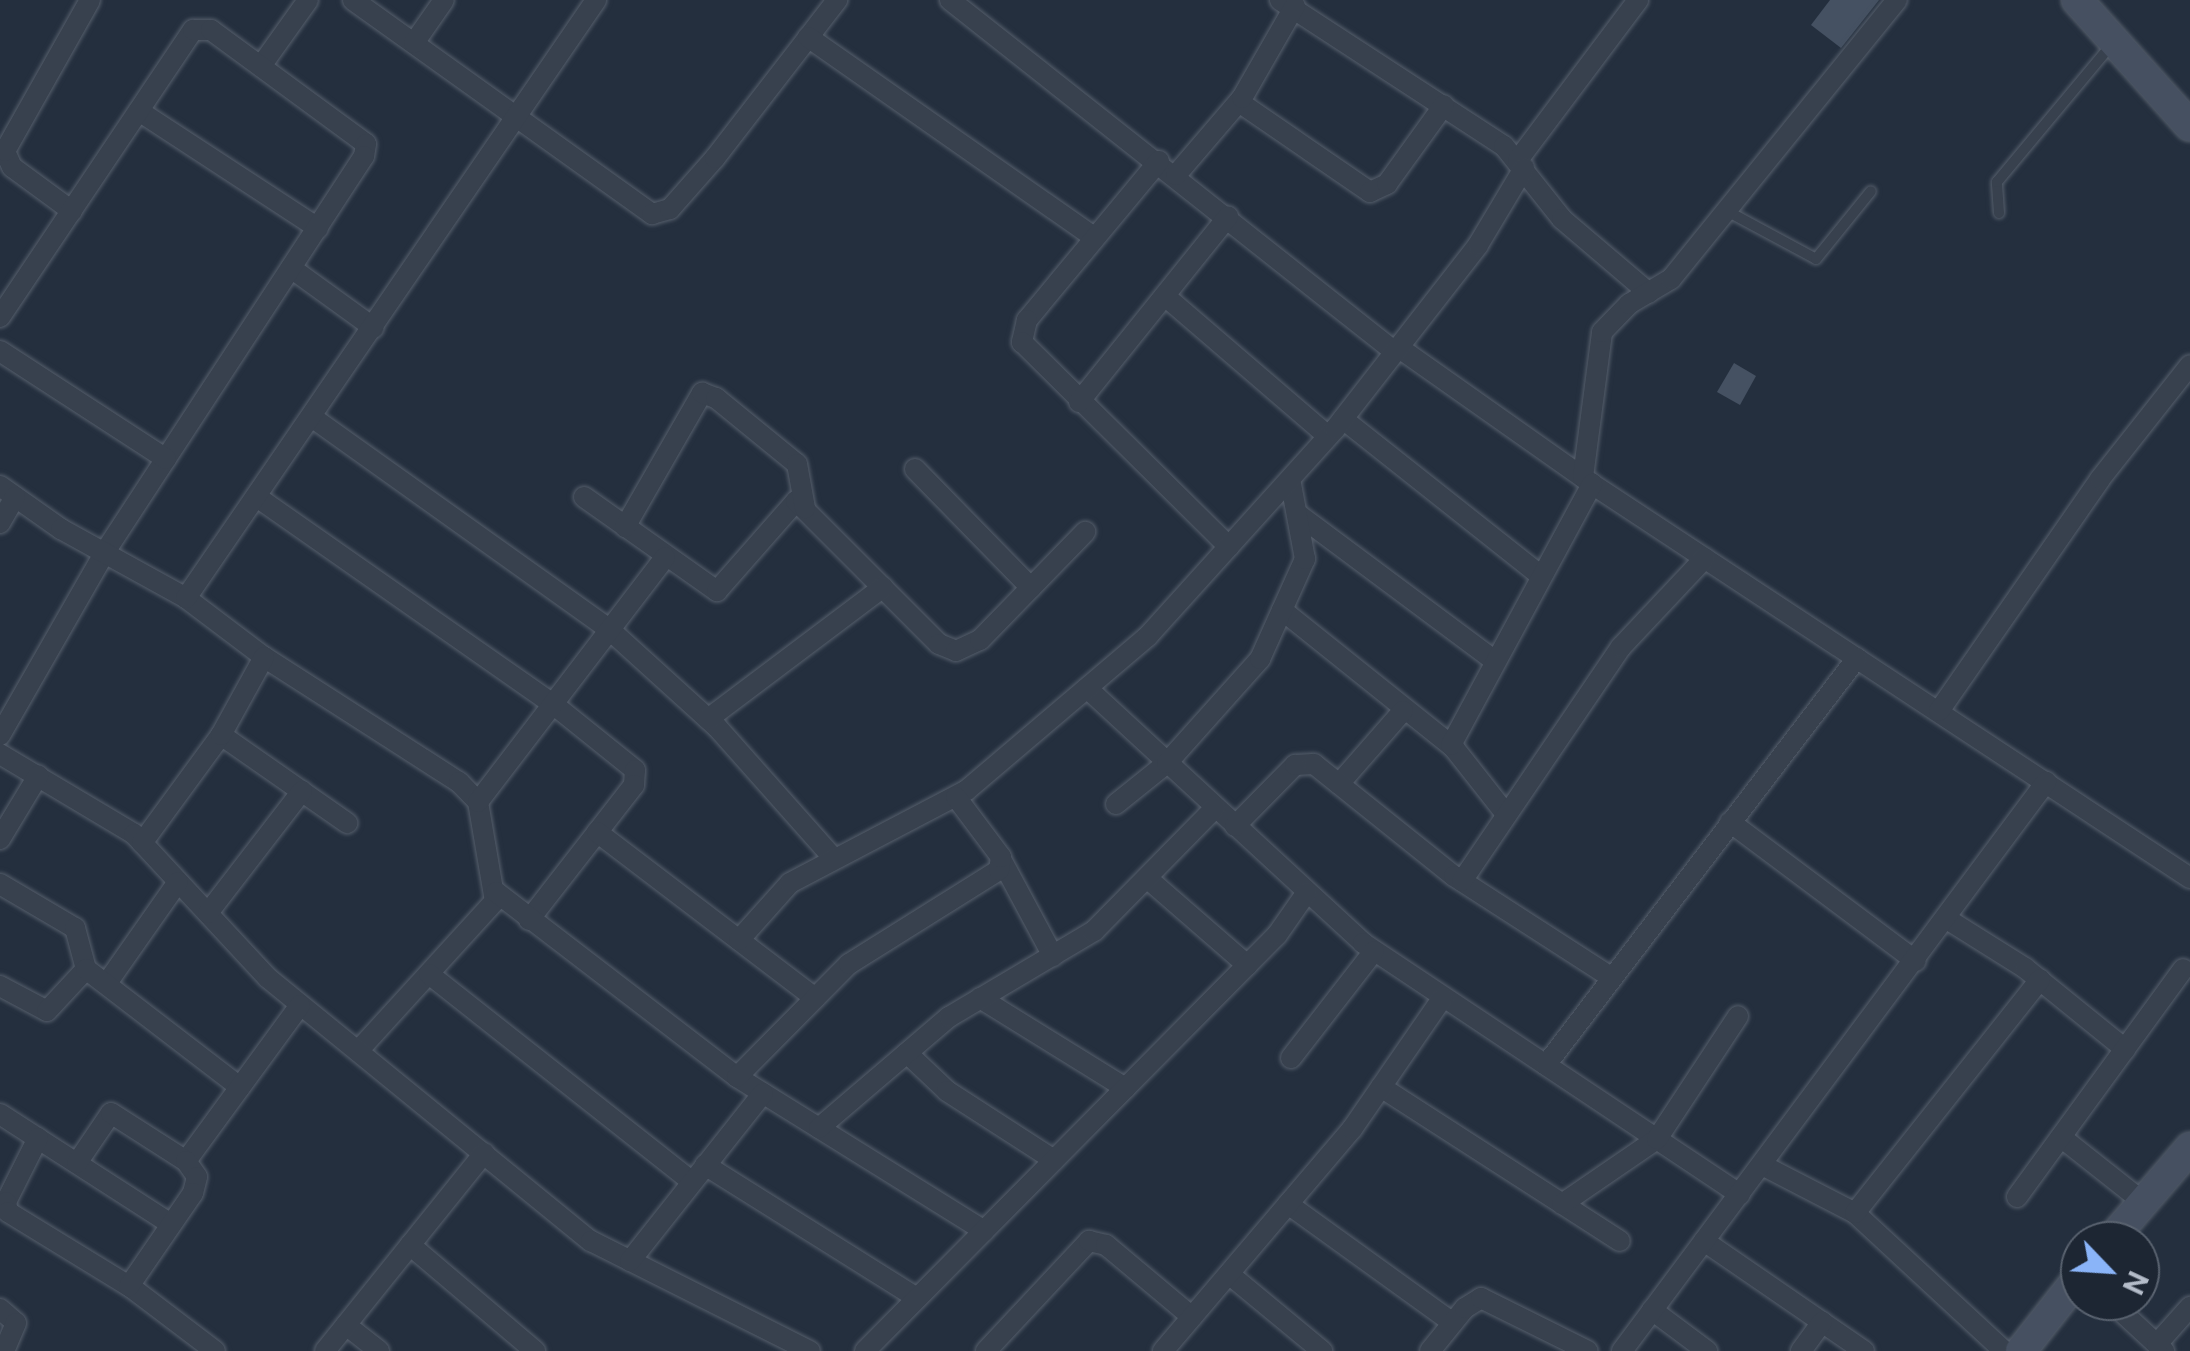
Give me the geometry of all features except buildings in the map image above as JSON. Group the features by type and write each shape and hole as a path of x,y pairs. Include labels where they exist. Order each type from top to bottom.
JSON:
{"street":[{"path":"72,210 12,167 5,151 90,0"},
{"path":"353,0 519,115 643,210 661,214 715,158 837,0"},
{"path":"414,42 444,0"},
{"path":"186,598 314,418 596,0"},
{"path":"950,0 1396,349 1587,480 2190,878"},
{"path":"739,940 783,888 956,797 1148,636 1342,420 1478,244 1521,164 1638,0"},
{"path":"1450,745 1541,576 1587,480 1600,336 1622,309 1671,280 1897,0"},
{"path":"2077,0 2190,126"},
{"path":"261,66 305,2"},
{"path":"1228,547 1026,351 1022,331 1095,238 1239,102 1286,2 1444,105 1521,164 1562,219 1649,293"},
{"path":"0,317 200,27 261,66 366,144 318,228 105,552 0,735"},
{"path":"808,38 1095,238"},
{"path":"1239,102 1370,192 1387,184 1444,105"},
{"path":"139,111 318,228"},
{"path":"1079,402 1228,217"},
{"path":"291,268 374,328"},
{"path":"1165,296 1328,436"},
{"path":"0,350 166,458"},
{"path":"1939,711 2107,469 2190,365"},
{"path":"625,527 702,394 716,398 797,464 805,508"},
{"path":"314,418 610,630 708,719 834,859"},
{"path":"1342,420 1541,576"},
{"path":"915,469 1031,588"},
{"path":"1116,804 1168,763 1255,667 1305,559 1290,478"},
{"path":"0,524 8,492 186,598 264,657 459,782 478,802 496,892 492,908 358,1052"},
{"path":"584,497 717,590 785,506 796,502 940,644 956,651 980,640 1084,532"},
{"path":"257,498 554,704 638,776 529,920"},
{"path":"1299,516 1495,661"},
{"path":"478,802 665,557"},
{"path":"1462,881 1620,647 1705,558"},
{"path":"708,719 884,587"},
{"path":"1282,610 1450,745 1506,814"},
{"path":"142,843 221,734 264,657"},
{"path":"1546,1065 1858,658"},
{"path":"1087,688 1374,951 1740,1194"},
{"path":"1338,784 1404,711"},
{"path":"221,734 347,823"},
{"path":"0,754 142,843 300,1004 591,1241 771,1343 810,1351"},
{"path":"1235,826 1300,762 1314,764 1462,881 1612,978"},
{"path":"0,840 38,776"},
{"path":"1622,1351 2046,782"},
{"path":"208,913 302,791"},
{"path":"956,797 1002,861 1053,956"},
{"path":"819,1128 907,1053 980,998 1094,931 1215,808"},
{"path":"1730,822 1916,961"},
{"path":"597,832 815,998"},
{"path":"737,1077 849,964 998,870 1002,861"},
{"path":"1146,878 1247,964"},
{"path":"106,983 178,882"},
{"path":"0,884 75,928 86,969 240,1087"},
{"path":"496,892 737,1077 984,1231"},
{"path":"866,1351 1247,964 1306,892"},
{"path":"1947,918 2040,980 2125,1049"},
{"path":"1291,1058 1374,951"},
{"path":"2018,1198 2183,968"},
{"path":"0,986 47,1011 86,969"},
{"path":"429,974 699,1174 918,1298"},
{"path":"1855,1213 2040,980"},
{"path":"1171,1348 1192,1317 1381,1087 1443,997"},
{"path":"980,998 1126,1088"},
{"path":"186,1162 300,1004"},
{"path":"1562,1204 1657,1139 1738,1016"},
{"path":"907,1053 947,1091 1054,1160"},
{"path":"1381,1087 1620,1241"},
{"path":"630,1261 762,1093"},
{"path":"77,1162 110,1112 186,1162 196,1186 129,1286"},
{"path":"0,1114 171,1224"},
{"path":"2061,1137 2143,1202"},
{"path":"38,1138 6,1202 8,1212 129,1286 216,1351"},
{"path":"2127,1221 2190,1148"},
{"path":"325,1351 484,1154"},
{"path":"1762,1165 1855,1213 2004,1351"},
{"path":"1288,1204 1452,1323"},
{"path":"986,1351 1090,1241 1106,1245 1192,1317"},
{"path":"1704,1241 1864,1351"},
{"path":"410,1245 535,1351"},
{"path":"1229,1274 1322,1351"},
{"path":"1430,1351 1452,1323 1481,1298 1588,1351"},
{"path":"2021,1351 2060,1301"},
{"path":"2131,1321 2160,1348 2190,1307"},
{"path":"0,1309 16,1323 4,1351"},
{"path":"1652,1310 1707,1351"},
{"path":"1801,1351 1822,1322"},
{"path":"346,1325 379,1351"}],"lane":[{"path":"1999,213 1997,182 2114,42"},
{"path":"1727,211 1816,258 1871,192"}]}
